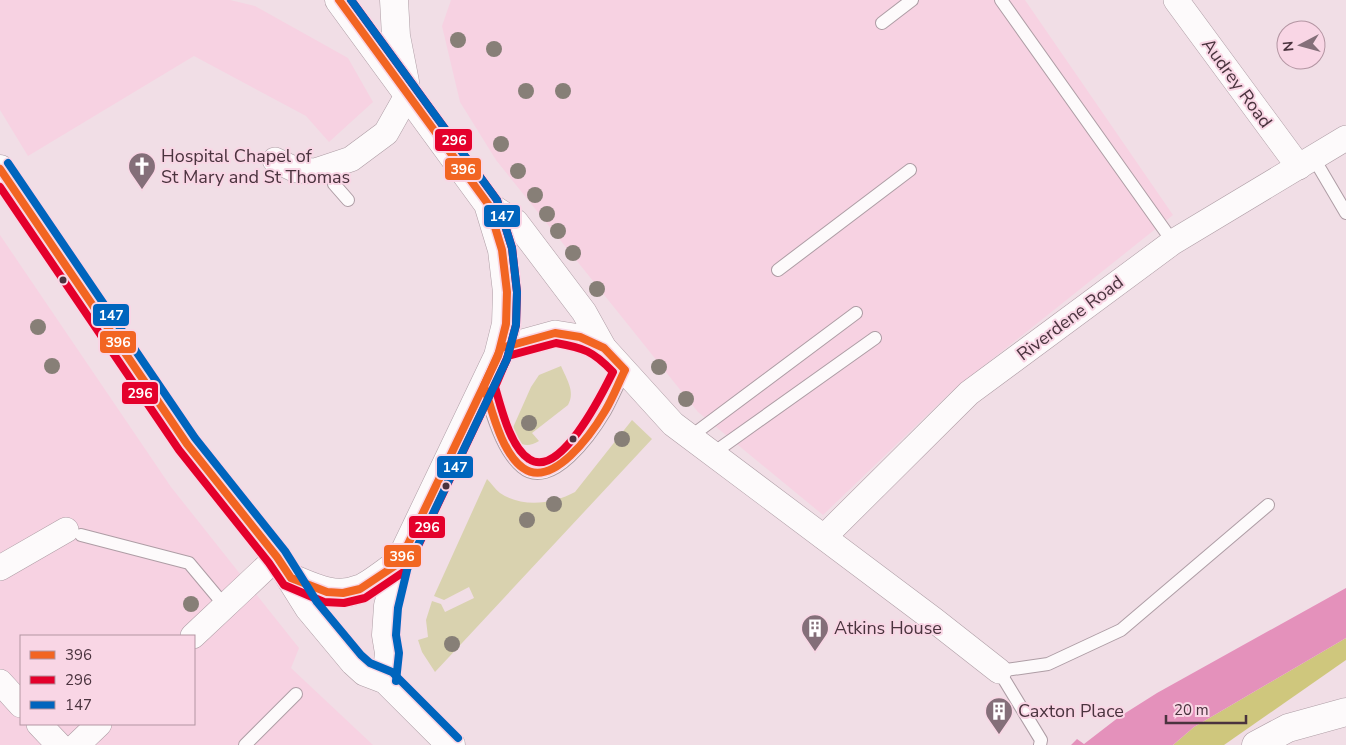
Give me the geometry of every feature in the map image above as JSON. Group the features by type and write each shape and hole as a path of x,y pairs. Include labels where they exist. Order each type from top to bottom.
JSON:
{"main road":[{"path":"338,0 488,204 502,250 507,292 506,324 501,348 399,563 388,606 386,635 389,653 386,680"},
{"path":"394,0 396,36 408,94"},
{"path":"0,169 187,444 284,568 309,608 354,662 365,672 386,680 450,745"},
{"path":"284,568 327,592 343,593 360,589 399,563"},
{"path":"1256,745 1288,728 1346,712"}],"street":[{"name":"Audrey Road","path":"1176,0 1306,162"},
{"path":"276,160 296,170 316,172 351,159 386,133 408,94"},
{"name":"Riverdene Road","path":"824,537 969,393 1173,242 1346,138"},
{"path":"488,204 516,222 584,312 604,348 673,424 934,620 999,672"},
{"path":"501,348 555,333 580,337 604,348"},
{"path":"0,568 73,533"},
{"path":"194,635 225,606 284,568"},
{"path":"0,682 20,704"},
{"path":"40,725 59,745"},
{"path":"77,745 98,725"}],"lane":[{"path":"882,23 912,0"},
{"path":"1001,0 1173,242"},
{"path":"1306,162 1346,213"},
{"path":"330,166 334,184 348,200"},
{"path":"778,270 910,170"},
{"path":"690,436 856,313"},
{"path":"712,454 875,338"},
{"path":"484,386 502,437 513,456 523,468 534,472 546,473 564,462 578,447 604,412 625,370"},
{"path":"1040,745 1041,740 999,672 1048,664 1120,630 1268,505"},
{"path":"73,533 189,563 225,606"},
{"path":"245,745 296,694"}],"shaded area":[{"path":"0,0 230,0 255,6 348,58 373,102 329,142 306,116 194,56 28,156 0,110"},
{"path":"451,0 1025,0 1173,215 951,392 823,515 698,412 496,160 460,102 442,26"},
{"path":"0,235 171,487 299,648 291,668 373,745 0,745"},
{"path":"561,366 571,390 568,405 532,433 539,441 530,445 522,444 516,440 511,432 531,387 539,375"},
{"path":"632,420 652,439 435,672 422,652 418,640 428,637 426,620 432,601 441,604 445,612 474,598 469,587 444,600 434,596 487,479 500,493 518,501 538,503 566,496 575,492"},
{"path":"1346,588 1346,638 1194,727 1173,745 1071,745 1077,739 1084,744 1119,717 1157,693"},
{"path":"1346,638 1346,660 1224,745 1173,745 1194,727"}],"transit line":[{"name":"396","path":"0,169 187,444 277,557 291,578 327,592 343,593 360,589 399,563 498,356 506,324 507,292 502,250 488,204 339,0"},
{"name":"296","path":"0,187 179,450 269,563 284,585 324,602 344,603 365,598 408,567 507,359 516,325 517,292 512,248 497,200 351,0"},
{"name":"147","path":"351,0 497,200 512,248 517,292 516,325 507,359 408,566 398,608 396,635 399,653 396,681"},
{"name":"147","path":"8,163 195,438 285,551 317,602 361,655 370,663 392,672 458,738"},
{"name":"396","path":"555,333 580,337 604,348 625,370 605,411 581,444 559,465 547,471 535,472 523,468 509,452 498,430 484,386 501,348 555,333"},
{"name":"296","path":"556,343 574,347 594,355 613,372 579,431 567,446 554,457 541,462 529,459 517,446 507,426 495,387 508,356 556,343"}],"place":[{"name":"Hospital Chapel of St Mary and St Thomas","path":"142,190"},
{"name":"Atkins House","path":"815,652"},
{"name":"Caxton Place","path":"999,735"}]}
